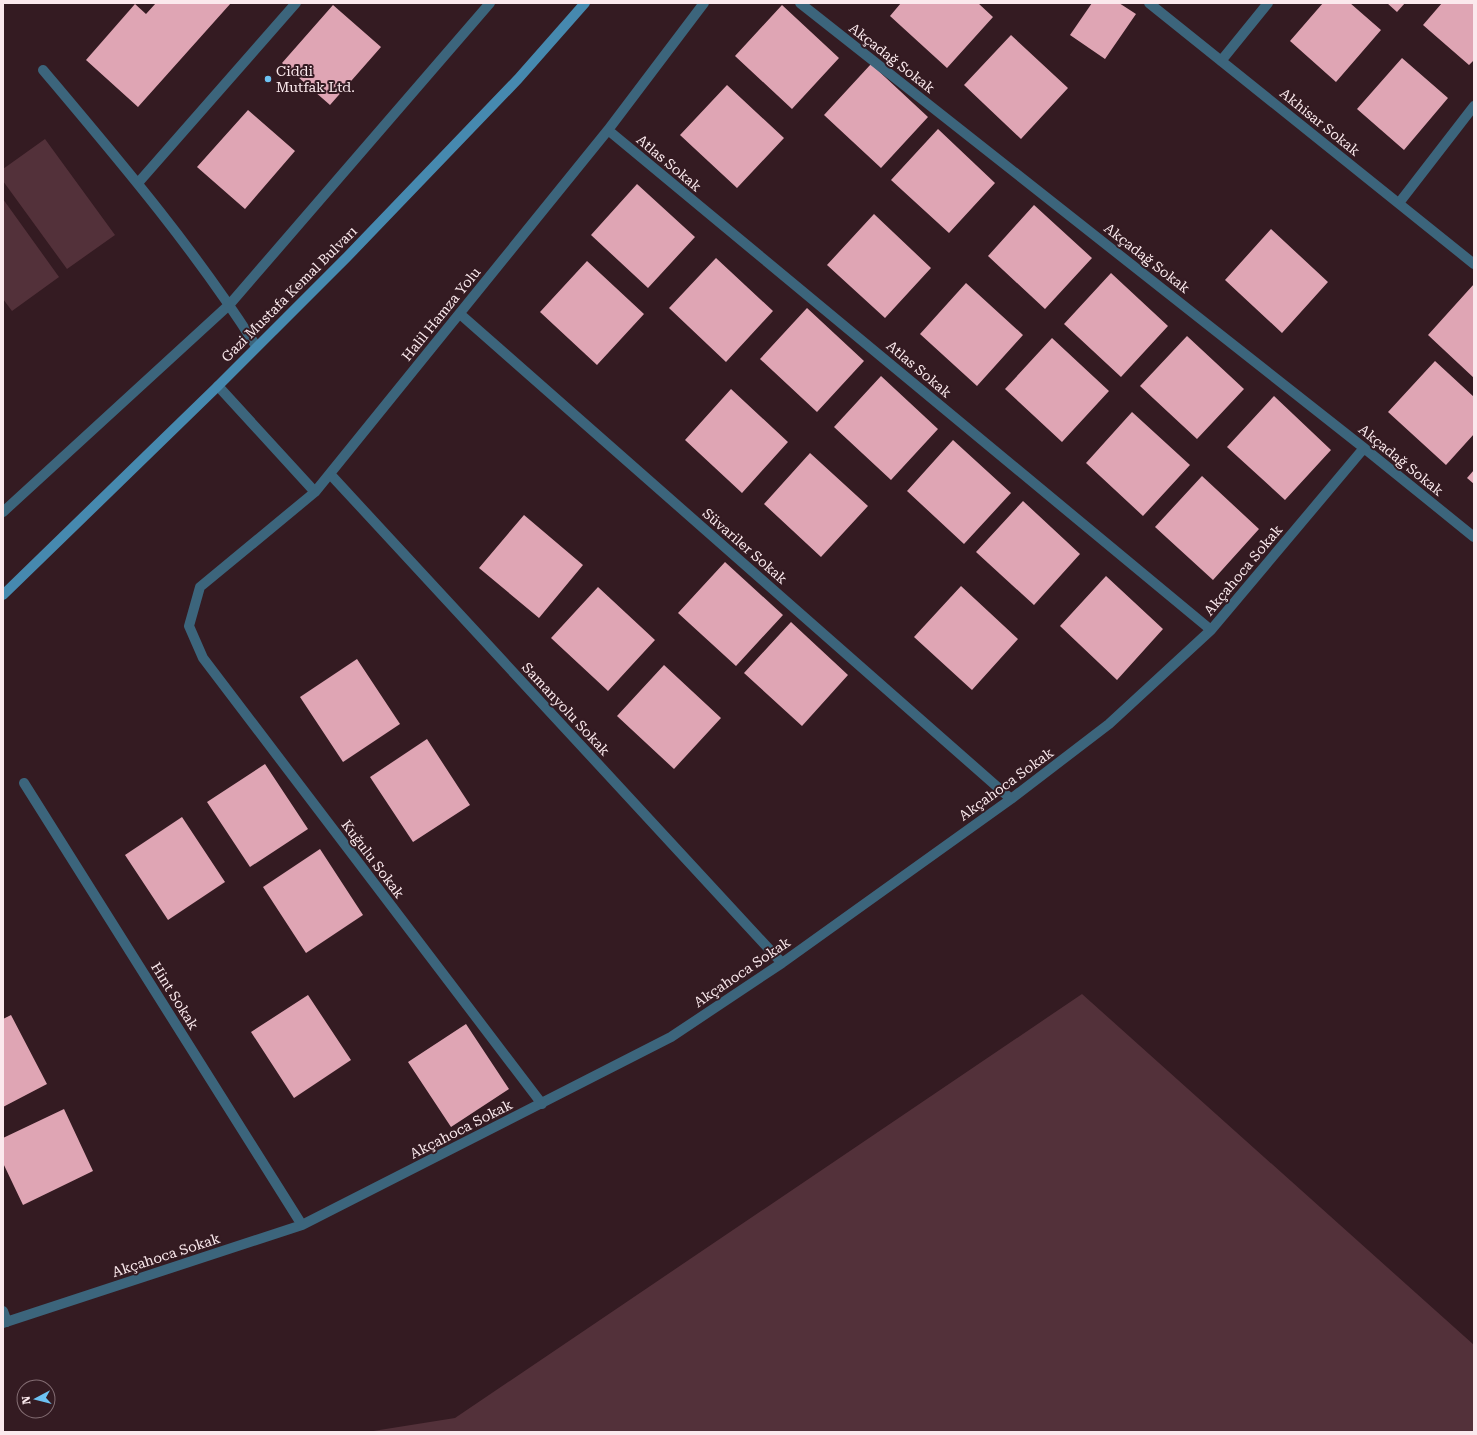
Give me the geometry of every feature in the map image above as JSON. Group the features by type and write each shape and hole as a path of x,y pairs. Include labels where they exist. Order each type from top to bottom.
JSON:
{"main road":[{"name":"Gazi Mustafa Kemal Bulvarı","path":"3,595 218,386 256,346 347,257 518,79 585,3"}],"street":[{"path":"138,183 296,3"},
{"path":"3,512 230,304 490,3"},
{"name":"Halil Hamza Yolu","path":"189,626 200,587 315,492 608,130 704,3"},
{"name":"Akçadağ Sokak","path":"800,3 1364,448 1474,537"},
{"name":"Akhisar Sokak","path":"1149,3 1474,264"},
{"path":"1221,61 1268,3"},
{"path":"44,70 138,183 230,304 256,346"},
{"path":"1399,203 1474,106"},
{"name":"Atlas Sokak","path":"608,130 1211,630"},
{"name":"Süvariler Sokak","path":"460,314 1011,799"},
{"path":"218,386 315,492"},
{"name":"Akçahoca Sokak","path":"5,1323 302,1225 671,1037 782,963 1011,799 1109,724 1211,630 1364,448"},
{"name":"Samanyolu Sokak","path":"330,474 782,963"},
{"name":"Kuğulu Sokak","path":"189,626 203,658 542,1104"},
{"name":"Hint Sokak","path":"24,783 302,1225"},
{"path":"3,1311 5,1323"}],"shaded area":[{"path":"45,139 115,235 67,269 3,181 3,169"},
{"path":"3,199 59,277 12,311 3,299"},
{"path":"1082,994 1474,1345 1474,1432 367,1432 455,1418"}],"building":[{"path":"156,3 231,3 138,107 86,60 135,4 146,14"},
{"path":"901,3 978,3 993,17 947,68 890,16"},
{"path":"1092,3 1119,3 1136,14 1105,59 1070,35"},
{"path":"1323,3 1350,3 1381,30 1336,82 1290,41"},
{"path":"1387,3 1405,3 1397,12"},
{"path":"1442,3 1474,3 1474,60 1469,65 1423,25"},
{"path":"333,5 381,47 330,105 282,63"},
{"path":"782,5 839,58 792,109 735,56"},
{"path":"1011,35 1068,88 1021,139 964,85"},
{"path":"1402,58 1448,98 1404,150 1357,109"},
{"path":"871,64 928,117 881,168 824,115"},
{"path":"727,85 784,138 737,188 680,135"},
{"path":"248,110 295,151 245,209 197,167"},
{"path":"938,129 995,183 949,233 891,180"},
{"path":"637,184 695,237 648,288 591,235"},
{"path":"1034,205 1092,258 1045,309 988,256"},
{"path":"874,214 931,268 885,318 827,265"},
{"path":"1271,229 1328,282 1282,333 1225,280"},
{"path":"716,258 773,311 726,362 669,308"},
{"path":"587,261 644,314 597,365 540,312"},
{"path":"1111,273 1168,326 1121,377 1064,324"},
{"path":"966,283 1023,335 977,386 920,334"},
{"path":"1474,284 1474,378 1428,335"},
{"path":"807,308 864,361 817,412 760,359"},
{"path":"1187,336 1244,389 1197,439 1140,386"},
{"path":"1052,338 1109,391 1062,442 1005,389"},
{"path":"1435,361 1474,397 1474,434 1446,465 1388,412"},
{"path":"881,376 938,429 891,480 834,427"},
{"path":"731,389 788,442 742,493 685,440"},
{"path":"1274,396 1331,450 1285,500 1227,447"},
{"path":"1132,412 1190,465 1143,516 1086,463"},
{"path":"953,440 1011,493 964,544 907,491"},
{"path":"810,453 868,506 821,557 764,504"},
{"path":"1474,470 1474,484 1467,478"},
{"path":"1202,476 1259,529 1213,580 1155,527"},
{"path":"1023,501 1080,554 1034,605 976,552"},
{"path":"524,515 583,565 539,618 479,568"},
{"path":"725,562 783,615 736,666 678,613"},
{"path":"1106,576 1163,629 1117,680 1060,626"},
{"path":"961,586 1018,639 972,690 914,637"},
{"path":"598,587 655,640 608,691 551,638"},
{"path":"791,622 848,675 802,726 744,673"},
{"path":"357,659 400,724 343,762 300,697"},
{"path":"664,665 721,718 674,769 617,716"},
{"path":"427,739 470,805 413,842 370,777"},
{"path":"265,764 308,829 250,867 207,802"},
{"path":"182,817 225,882 168,920 125,855"},
{"path":"320,849 363,915 306,953 263,887"},
{"path":"308,995 351,1060 294,1098 251,1032"},
{"path":"11,1015 47,1084 3,1107 3,1019"},
{"path":"466,1024 509,1089 451,1127 408,1062"},
{"path":"64,1109 93,1171 23,1205 3,1163 3,1138"}],"place":[{"name":"Ciddi Mutfak Ltd.","path":"268,79"}]}
